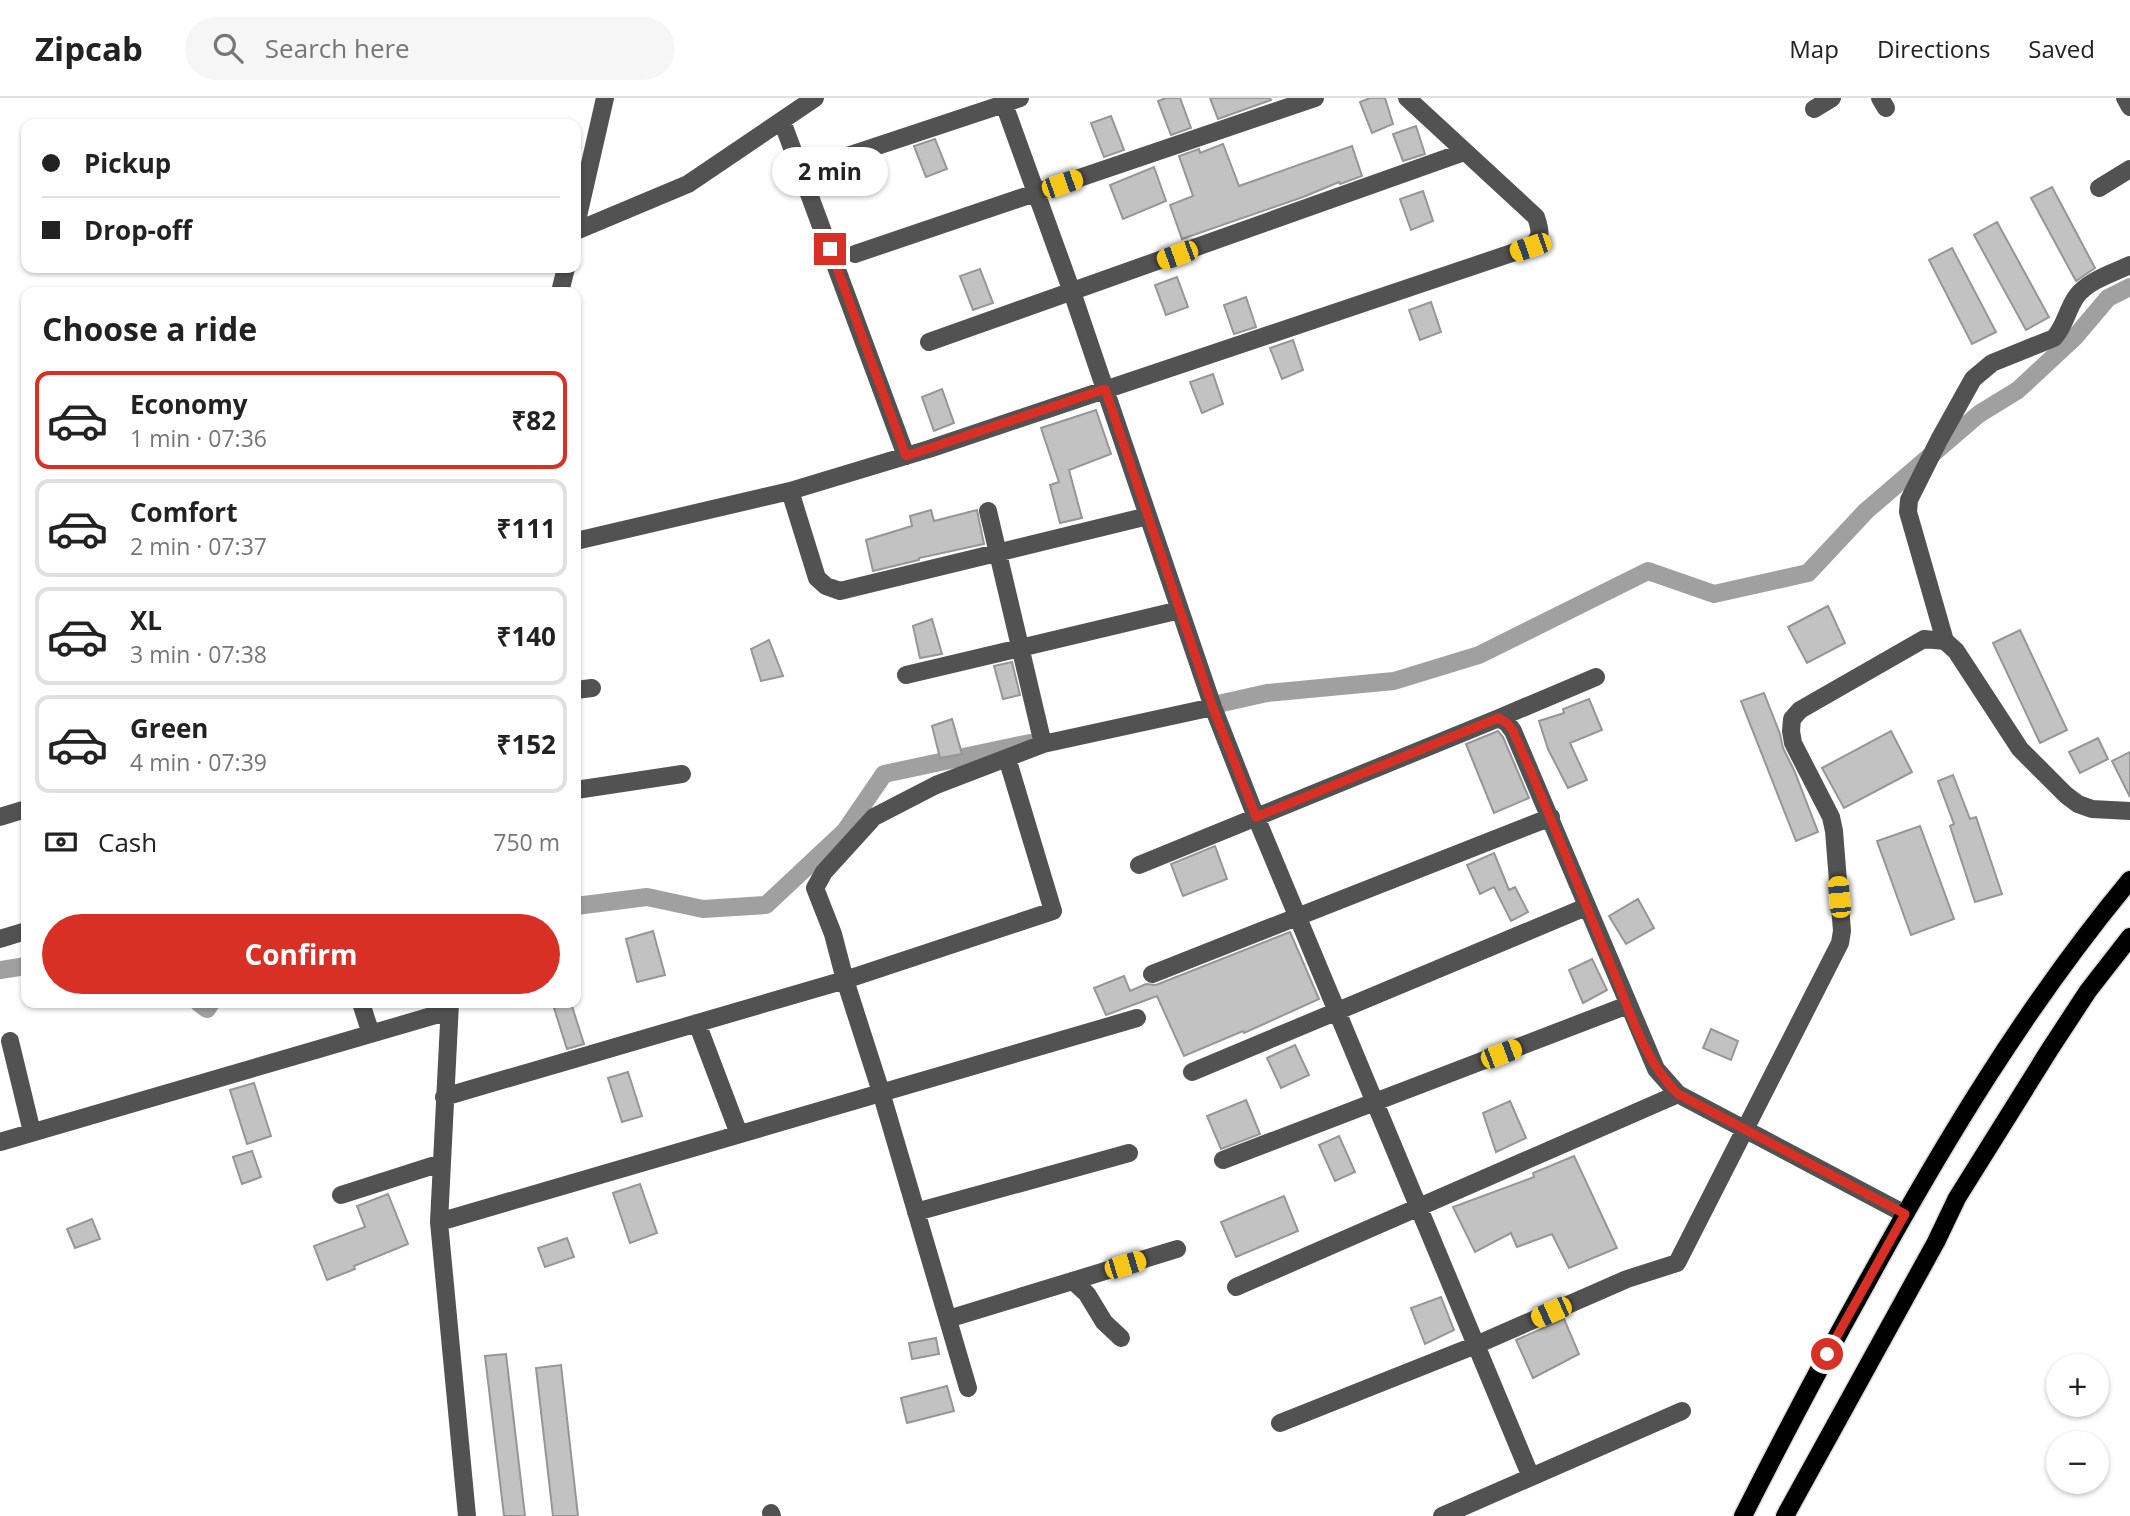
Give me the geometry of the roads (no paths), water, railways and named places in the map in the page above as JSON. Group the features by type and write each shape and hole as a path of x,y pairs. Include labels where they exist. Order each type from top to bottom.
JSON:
{"main road":[{"path":"1743,1516 1789,1424 1905,1214 1976,1093 2043,996 2130,880"},
{"path":"1785,1516 1936,1242 1957,1198 2088,991 2130,937"}],"street":[{"path":"581,203 605,98"},
{"path":"581,229 688,184 816,98"},
{"path":"855,254 1315,98"},
{"path":"581,540 790,491 906,456 1530,247 1538,241 1541,230 1536,217 1407,98"},
{"path":"1814,109 1832,98"},
{"path":"2125,98 2130,107"},
{"path":"824,164 1012,101 1036,192 1213,708 1531,1477"},
{"path":"782,121 906,456"},
{"path":"929,342 1464,152"},
{"path":"2098,188 2130,169"},
{"path":"2130,265 2084,288 2076,298 2061,331 2054,338 1992,363 1972,379 1909,500 1908,512 1945,641 1956,651 2020,749 2078,804 2130,811"},
{"path":"790,491 817,578 826,586 840,591 1148,516"},
{"path":"988,511 1043,744"},
{"path":"906,675 1180,610"},
{"path":"1279,1423 1476,1345 1627,1279 1677,1263 1840,943 1842,931 1831,817 1794,743 1792,719 1800,710 1924,639 1945,641"},
{"path":"1139,865 1596,677"},
{"path":"968,1388 833,934 815,888 824,872 874,817 936,785 1043,744 1213,708"},
{"path":"1499,718 1513,731 1656,1069 1678,1094 1905,1214"},
{"path":"444,1097 845,980 1053,911 1007,758"},
{"path":"581,789 682,775"},
{"path":"0,817 21,811"},
{"path":"1152,974 1551,817"},
{"path":"1192,1072 1586,907"},
{"path":"0,939 21,933"},
{"path":"1223,1160 1628,1005"},
{"path":"363,1008 371,1034"},
{"path":"0,1142 371,1034 447,1008"},
{"path":"450,1008 439,1222 467,1516"},
{"path":"439,1222 1137,1018"},
{"path":"697,1023 739,1134"},
{"path":"10,1041 32,1132"},
{"path":"1236,1287 1678,1094"},
{"path":"916,1212 1129,1153"},
{"path":"341,1195 441,1163"},
{"path":"947,1319 1177,1249"},
{"path":"1073,1281 1087,1294 1104,1322 1121,1338"},
{"path":"1442,1516 1682,1411"}],"waterway":[{"path":"1218,704 1267,693 1394,681 1479,655 1648,571 1714,594 1808,573 1866,511 1979,414 2018,390 2075,337 2108,298 2130,287"},
{"path":"581,905 647,897 703,909 766,905 845,831 884,774 1030,743"},
{"path":"0,970 21,967"}]}
